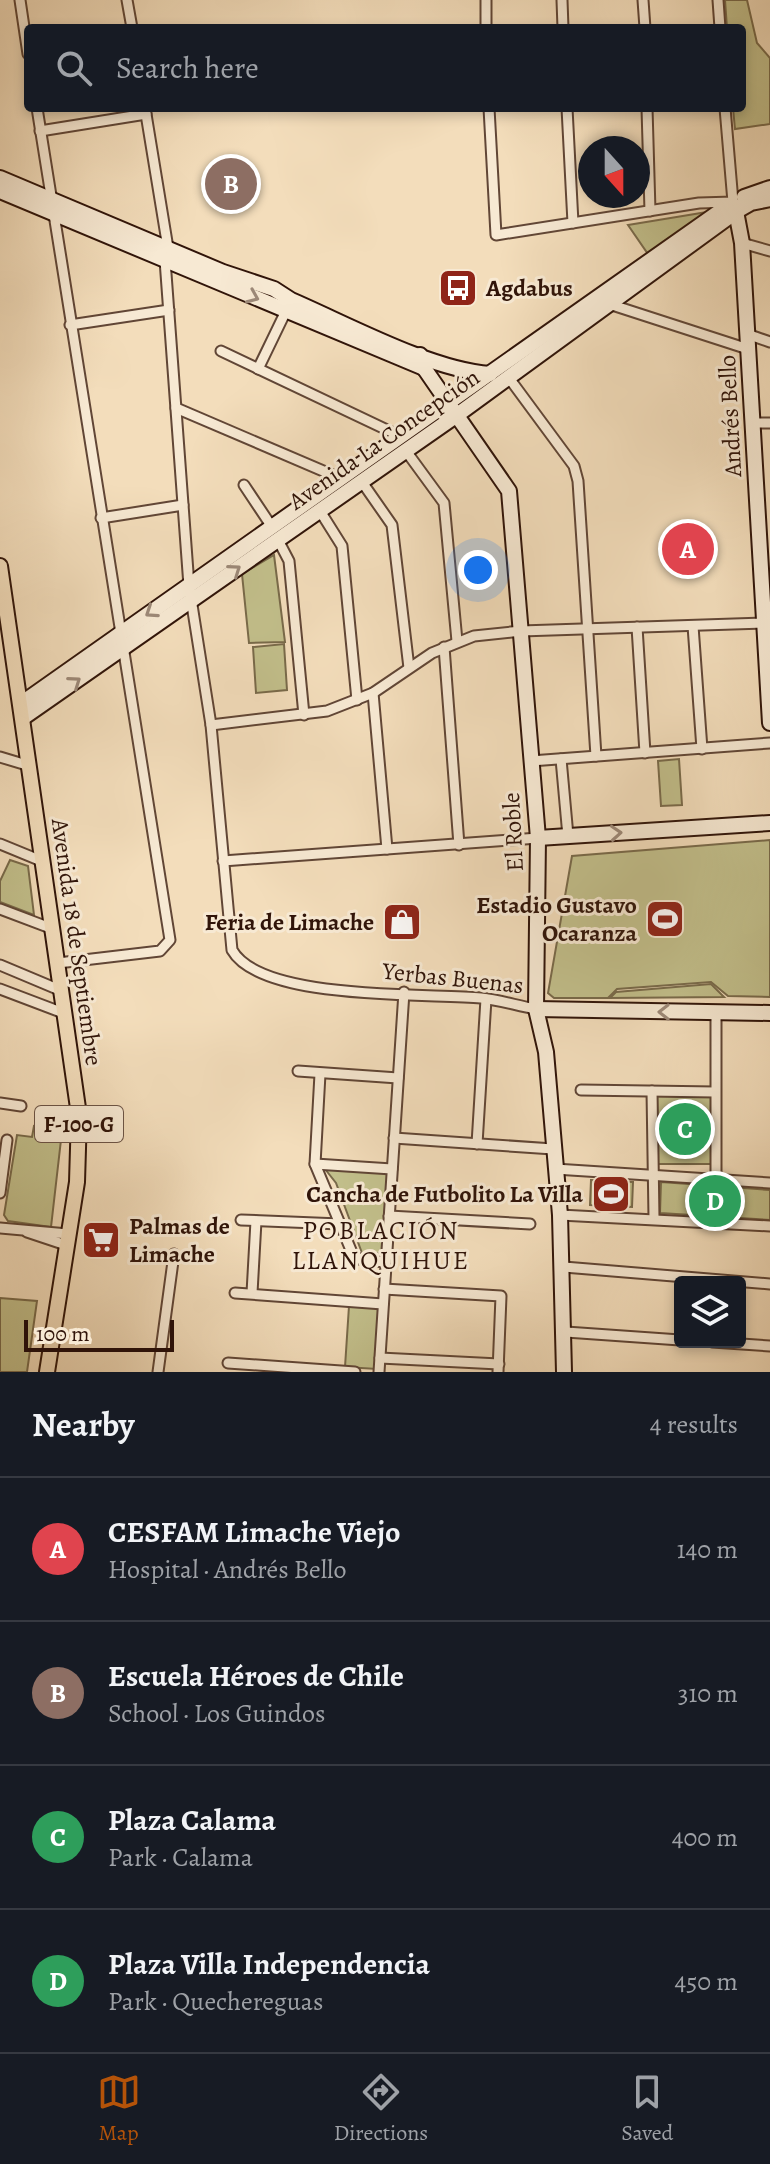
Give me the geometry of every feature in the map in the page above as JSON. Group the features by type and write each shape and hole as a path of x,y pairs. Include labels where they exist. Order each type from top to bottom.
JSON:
{"main road":[{"name":"Avenida 18 de Septiembre","path":"0,566 66,1014 79,1135 77,1182 47,1372"}],"street":[{"path":"20,0 24,27"},
{"path":"127,0 131,24"},
{"path":"486,0 486,24"},
{"path":"562,0 563,24"},
{"path":"643,0 645,24"},
{"path":"718,0 720,24"},
{"path":"38,112 170,940 165,949 58,963"},
{"path":"40,131 140,112"},
{"name":"Yerbas Buenas","path":"145,112 167,254 191,593 211,725 228,937 236,957 245,965 269,976 318,989 486,999 560,1013 770,1013"},
{"path":"489,112 496,235 650,211 735,206"},
{"path":"567,112 573,223"},
{"path":"647,112 650,211"},
{"name":"Andrés Bello","path":"725,112 742,243 752,423 765,548 770,723"},
{"path":"0,178 54,207 167,254 286,311 422,361 490,374"},
{"name":"Avenida La Concepción","path":"453,409 490,374 735,206 770,188"},
{"path":"0,191 54,207"},
{"name":"Avenida La Concepción","path":"23,710 453,409 509,378 735,206 770,199"},
{"path":"742,243 770,251"},
{"path":"167,254 274,289 291,300 422,361"},
{"path":"609,304 748,342 770,342"},
{"path":"70,325 169,310"},
{"path":"258,369 286,311"},
{"path":"221,351 404,444 444,503 457,641"},
{"name":"El Roble","path":"422,361 509,491 538,838 536,1009 546,1052 560,1215 566,1332 564,1372"},
{"path":"509,378 574,466 596,756"},
{"path":"176,408 351,483 392,525 409,668"},
{"path":"752,423 770,423"},
{"name":"Avenida La Concepción","path":"275,534 320,511 351,483"},
{"path":"244,485 289,561 304,715"},
{"path":"101,518 183,505"},
{"path":"320,511 342,546 357,700"},
{"path":"211,725 304,715 357,700 457,641 521,631 767,623"},
{"path":"693,626 702,749"},
{"path":"637,627 645,753"},
{"path":"444,647 459,845"},
{"path":"373,693 387,849"},
{"path":"531,761 770,743"},
{"path":"0,757 30,766"},
{"path":"561,759 568,836"},
{"path":"223,861 770,823"},
{"path":"0,844 44,862"},
{"path":"0,909 54,929"},
{"path":"0,965 62,991"},
{"path":"0,989 66,1014"},
{"path":"379,1372 404,992"},
{"path":"477,1144 486,999"},
{"path":"716,1012 716,1181"},
{"path":"298,1071 398,1078"},
{"path":"320,1074 315,1164 357,1258 386,1262"},
{"path":"581,1090 715,1092"},
{"path":"652,1091 654,1218"},
{"path":"0,1103 21,1106"},
{"path":"394,1138 553,1149"},
{"path":"0,1193 7,1140"},
{"path":"315,1164 392,1169"},
{"path":"555,1169 770,1183"},
{"path":"560,1215 770,1226"},
{"path":"389,1216 530,1224"},
{"path":"241,1220 340,1224"},
{"path":"252,1293 256,1221"},
{"path":"0,1228 67,1240"},
{"path":"158,1372 174,1254"},
{"path":"564,1267 770,1284"},
{"path":"380,1358 438,1367 499,1368 501,1296 384,1289"},
{"path":"235,1293 383,1304"},
{"path":"566,1332 674,1340"},
{"path":"746,1344 770,1346"},
{"path":"228,1363 278,1369 355,1372"}],"shaded area":[{"path":"725,0 747,0 757,43 770,58 770,124 735,129 733,112 746,112 746,24 727,24"},
{"path":"713,211 648,254 628,225"},
{"path":"274,555 285,642 249,643 242,574"},
{"path":"284,644 287,690 256,693 253,647"},
{"path":"679,759 682,805 661,806 658,761"},
{"name":"Estadio Gustavo Ocaranza","path":"770,840 770,997 728,996 711,982 617,989 608,998 554,998 548,993 572,856"},
{"path":"10,860 28,866 34,915 0,902 0,881"},
{"path":"711,984 724,997 610,998 616,992"},
{"path":"655,1095 712,1095 713,1164 658,1164"},
{"path":"34,1126 62,1131 51,1227 8,1221 4,1215 17,1135 32,1137"},
{"path":"325,1169 393,1173 387,1253 362,1253 336,1183"},
{"name":"Cancha de Futbolito La Villa","path":"591,1180 633,1182 632,1207 590,1205"},
{"path":"661,1182 770,1190 770,1220 660,1213"},
{"path":"0,1298 37,1301 27,1372 0,1372"},
{"path":"349,1306 381,1308 377,1369 345,1367"}],"place":[{"name":"Escuela Héroes de Chile","path":"231,184"},
{"name":"Agdabus","path":"458,288"},
{"name":"CESFAM Limache Viejo","path":"688,549"},
{"name":"Estadio Gustavo Ocaranza","path":"665,919"},
{"name":"Feria de Limache","path":"402,922"},
{"name":"Plaza Calama","path":"685,1129"},
{"name":"Cancha de Futbolito La Villa","path":"611,1194"},
{"name":"Plaza Villa Independencia","path":"715,1201"},
{"name":"Palmas de Limache","path":"101,1240"}],"district":[{"name":"POBLACIÓN LLANQUIHUE","path":"381,1245"}]}
